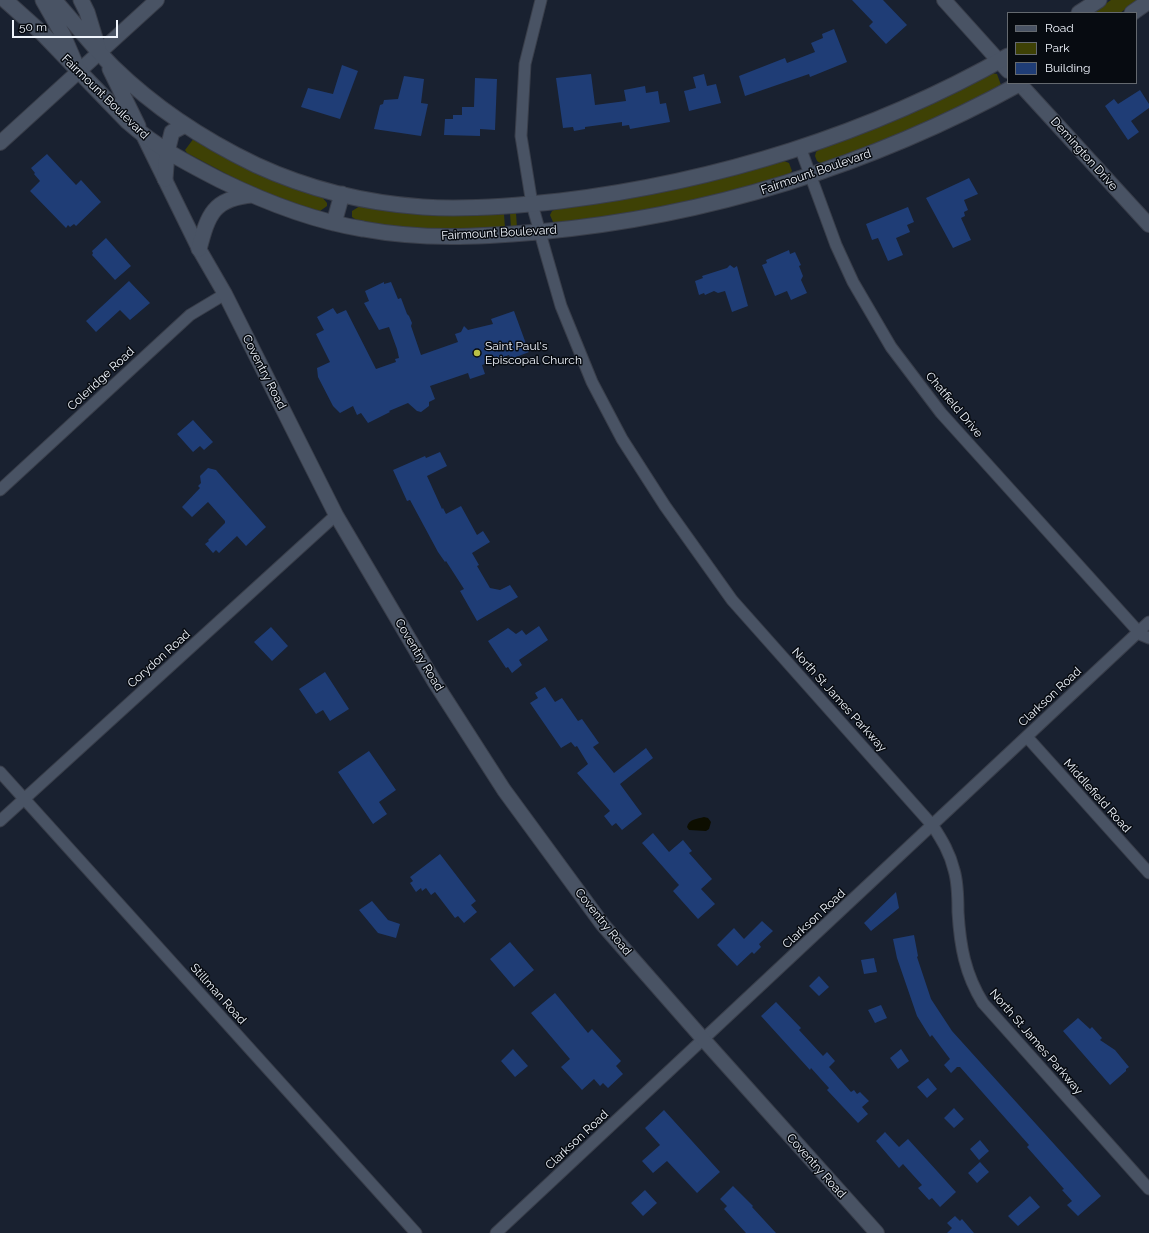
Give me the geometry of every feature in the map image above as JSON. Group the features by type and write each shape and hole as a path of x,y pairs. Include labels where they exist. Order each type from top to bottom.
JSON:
{"main road":[{"name":"Fairmount Boulevard","path":"5,0 43,34 114,108 143,135 167,152 252,195 290,210 364,230 444,238 487,237 601,225 668,213 744,195 810,175 869,154 932,128 1018,84"},
{"path":"43,0 63,35 79,72"},
{"path":"54,0 99,53 126,78 185,125 217,145 259,166 302,183 379,202 423,207 468,208 532,204 602,195 674,182 727,169 800,147 848,130 903,108 1005,63"},
{"name":"Coventry Road","path":"81,0 87,12 99,53 109,68 143,135"},
{"path":"1081,12 1099,0"},
{"path":"1133,12 1149,1"},
{"path":"165,179 167,152 172,132 185,125"},
{"path":"334,223 342,194"},
{"path":"199,249 208,220 217,206 231,198 252,195"}],"street":[{"path":"0,143 157,0"},
{"name":"North St James Parkway","path":"541,0 525,64 521,136 532,204 561,306 592,382 622,439 665,506 732,600 933,826 948,851 955,871 962,956 976,992 989,1011 1149,1189"},
{"path":"944,0 1005,63"},
{"name":"Demington Drive","path":"1021,84 1149,225"},
{"name":"Coventry Road","path":"143,135 199,249 225,294 336,515 434,681 504,790 603,925 877,1233"},
{"name":"Chatfield Drive","path":"800,147 836,244 853,282 891,347 941,413 1136,629 1137,632 1149,638"},
{"name":"Coleridge Road","path":"0,490 190,315 225,294"},
{"name":"Corydon Road","path":"0,821 336,515"},
{"name":"Clarkson Road","path":"496,1233 933,826 1149,622"},
{"name":"Middlefield Road","path":"1026,737 1149,873"},
{"name":"Stillman Road","path":"0,772 416,1233"}],"green space":[{"path":"1111,0 1138,0 1121,12 1093,12"},
{"path":"991,73 997,74 1001,85 996,91 878,143 822,164 817,161 815,156 816,152 821,148"},
{"path":"194,138 224,157 255,172 321,196 327,203 327,206 320,211 315,211 253,188 187,153 185,150"},
{"path":"784,161 789,163 792,171 789,174 717,195 660,208 557,224 553,222 550,215 552,211 556,209"},
{"path":"360,206 430,215 504,214 505,228 425,230 381,226 363,222 352,217 352,211"},
{"path":"510,213 516,213 517,228 511,228"}],"shaded area":[{"path":"704,817 708,818 711,822 709,829 706,831 689,830 687,827 690,822"}],"building":[{"path":"852,0 883,0 907,25 886,44 869,26 873,22"},
{"path":"834,29 847,62 810,77 809,74 745,96 739,76 785,58 787,63 815,52 811,43 823,38 822,34"},
{"path":"342,65 358,71 340,119 301,107 308,88 333,94"},
{"path":"591,74 595,105 626,101 624,90 645,86 646,93 658,91 660,104 666,103 670,122 630,129 629,125 622,126 622,122 585,127 585,129 574,131 573,127 563,128 556,78"},
{"path":"704,74 707,86 716,84 721,103 689,111 684,91 696,88 693,77"},
{"path":"404,76 424,79 421,103 428,104 421,136 374,129 380,105 383,104 384,100 398,99"},
{"path":"475,78 497,79 495,130 480,129 480,136 444,135 445,119 453,119 453,115 462,115 462,107 474,107"},
{"path":"1140,90 1149,104 1149,108 1131,121 1139,132 1128,140 1105,106 1114,99 1118,104"},
{"path":"47,154 76,185 81,180 101,202 76,226 74,224 70,227 68,225 66,228 30,191 40,181 31,168"},
{"path":"969,178 978,194 964,200 968,210 964,212 965,216 961,218 971,240 953,248 926,198"},
{"path":"908,207 914,222 907,225 910,232 896,238 903,255 888,261 878,238 872,240 866,224"},
{"path":"106,238 131,266 115,280 92,255 92,251"},
{"path":"789,250 790,254 795,252 801,265 799,266 803,276 801,280 807,293 791,300 787,291 775,296 762,265 767,263 766,260"},
{"path":"730,265 734,268 737,266 748,306 732,312 725,291 718,293 714,291 705,295 704,293 699,295 695,281 703,278 702,276 727,268"},
{"path":"129,281 150,303 130,320 120,310 96,332 86,321"},
{"name":"Saint Paul's Episcopal Church","path":"384,282 384,284 391,282 398,299 401,298 412,323 411,326 421,355 458,342 455,334 461,332 464,326 468,330 493,324 491,319 514,311 529,352 511,359 509,355 482,365 485,374 470,379 468,373 430,386 435,399 429,402 429,406 421,412 417,411 408,403 389,411 390,412 368,423 361,413 357,415 353,406 340,413 333,406 318,377 317,368 330,362 316,334 324,330 317,317 333,308 337,314 346,310 376,369 396,362 395,359 399,358 389,327 379,330 364,303 369,301 365,291"},
{"path":"193,420 213,442 204,450 200,446 193,452 177,434"},
{"path":"440,452 447,466 427,476 442,509 443,508 446,514 461,506 477,535 483,531 490,542 472,553 479,565 477,566 490,588 500,590 510,585 518,597 477,621 460,591 464,589 446,561 445,562 438,552 410,500 407,501 393,470 425,456 426,458"},
{"path":"208,468 216,470 266,527 246,546 237,536 219,553 216,550 213,553 205,544 225,523 225,521 208,502 192,517 182,507 200,488 198,486 201,483 200,476"},
{"path":"539,626 548,640 519,660 522,665 512,673 508,667 506,668 488,641 508,628 516,634 522,630 526,635"},
{"path":"271,627 288,646 272,661 254,642"},
{"path":"325,672 349,709 330,721 323,710 316,714 299,689"},
{"path":"545,687 555,702 562,698 578,721 582,719 599,743 593,747 614,773 646,748 653,758 620,784 642,814 622,830 616,823 612,826 604,816 610,811 577,773 588,764 577,746 575,747 571,742 561,748 530,703 538,698 535,693"},
{"path":"369,751 396,790 379,802 387,814 373,824 338,772"},
{"path":"653,833 669,852 683,840 692,851 689,853 712,879 701,889 715,904 698,919 673,891 679,885 642,843"},
{"path":"440,854 476,901 471,905 477,912 464,923 458,916 455,918 435,892 431,895 426,888 422,891 421,888 416,892 410,883 413,881 410,877"},
{"path":"896,892 899,908 871,931 864,923"},
{"path":"372,901 388,920 400,924 396,938 378,933 359,910"},
{"path":"762,921 773,931 759,944 761,947 754,954 752,952 737,966 717,945 734,928 744,939"},
{"path":"914,935 917,957 931,999 952,1031 1101,1196 1078,1216 1067,1205 1072,1201 1062,1190 1064,1189 1027,1147 1029,1145 960,1067 957,1067 951,1073 944,1065 950,1059 932,1035 930,1037 917,1016 897,958 893,939"},
{"path":"510,942 534,970 514,987 490,959"},
{"path":"874,958 877,972 864,974 861,960"},
{"path":"819,976 829,987 819,996 809,986"},
{"path":"555,993 588,1033 592,1029 621,1061 616,1066 623,1074 608,1088 603,1083 600,1086 594,1079 582,1090 561,1067 570,1059 531,1013"},
{"path":"776,1002 801,1028 799,1030 823,1056 827,1052 835,1061 829,1067 851,1092 854,1090 857,1094 860,1092 869,1101 862,1107 868,1114 858,1123 827,1090 829,1088 811,1068 810,1070 761,1016"},
{"path":"881,1005 887,1018 875,1023 868,1010"},
{"path":"1078,1018 1090,1029 1092,1027 1102,1038 1100,1040 1115,1050 1129,1067 1110,1085 1063,1031"},
{"path":"513,1049 528,1066 515,1077 501,1061"},
{"path":"901,1049 909,1061 898,1069 890,1058"},
{"path":"928,1078 937,1089 927,1098 917,1087"},
{"path":"954,1108 964,1119 954,1128 944,1118"},
{"path":"664,1110 720,1172 697,1193 667,1161 653,1173 642,1161 660,1145 645,1128"},
{"path":"885,1132 899,1147 908,1139 956,1192 940,1207 932,1198 929,1200 918,1188 922,1185 903,1164 899,1168 876,1141"},
{"path":"980,1140 989,1151 979,1160 970,1149"},
{"path":"980,1162 989,1172 977,1183 968,1173"},
{"path":"733,1186 753,1206 752,1207 776,1233 746,1233 724,1209 727,1206 720,1199"},
{"path":"645,1190 657,1203 643,1216 631,1203"},
{"path":"1030,1196 1040,1207 1018,1226 1008,1216"},
{"path":"955,1216 960,1221 962,1219 974,1233 947,1233 952,1228 947,1223"}],"place":[{"name":"Saint Paul's Episcopal Church","path":"477,353"}]}
